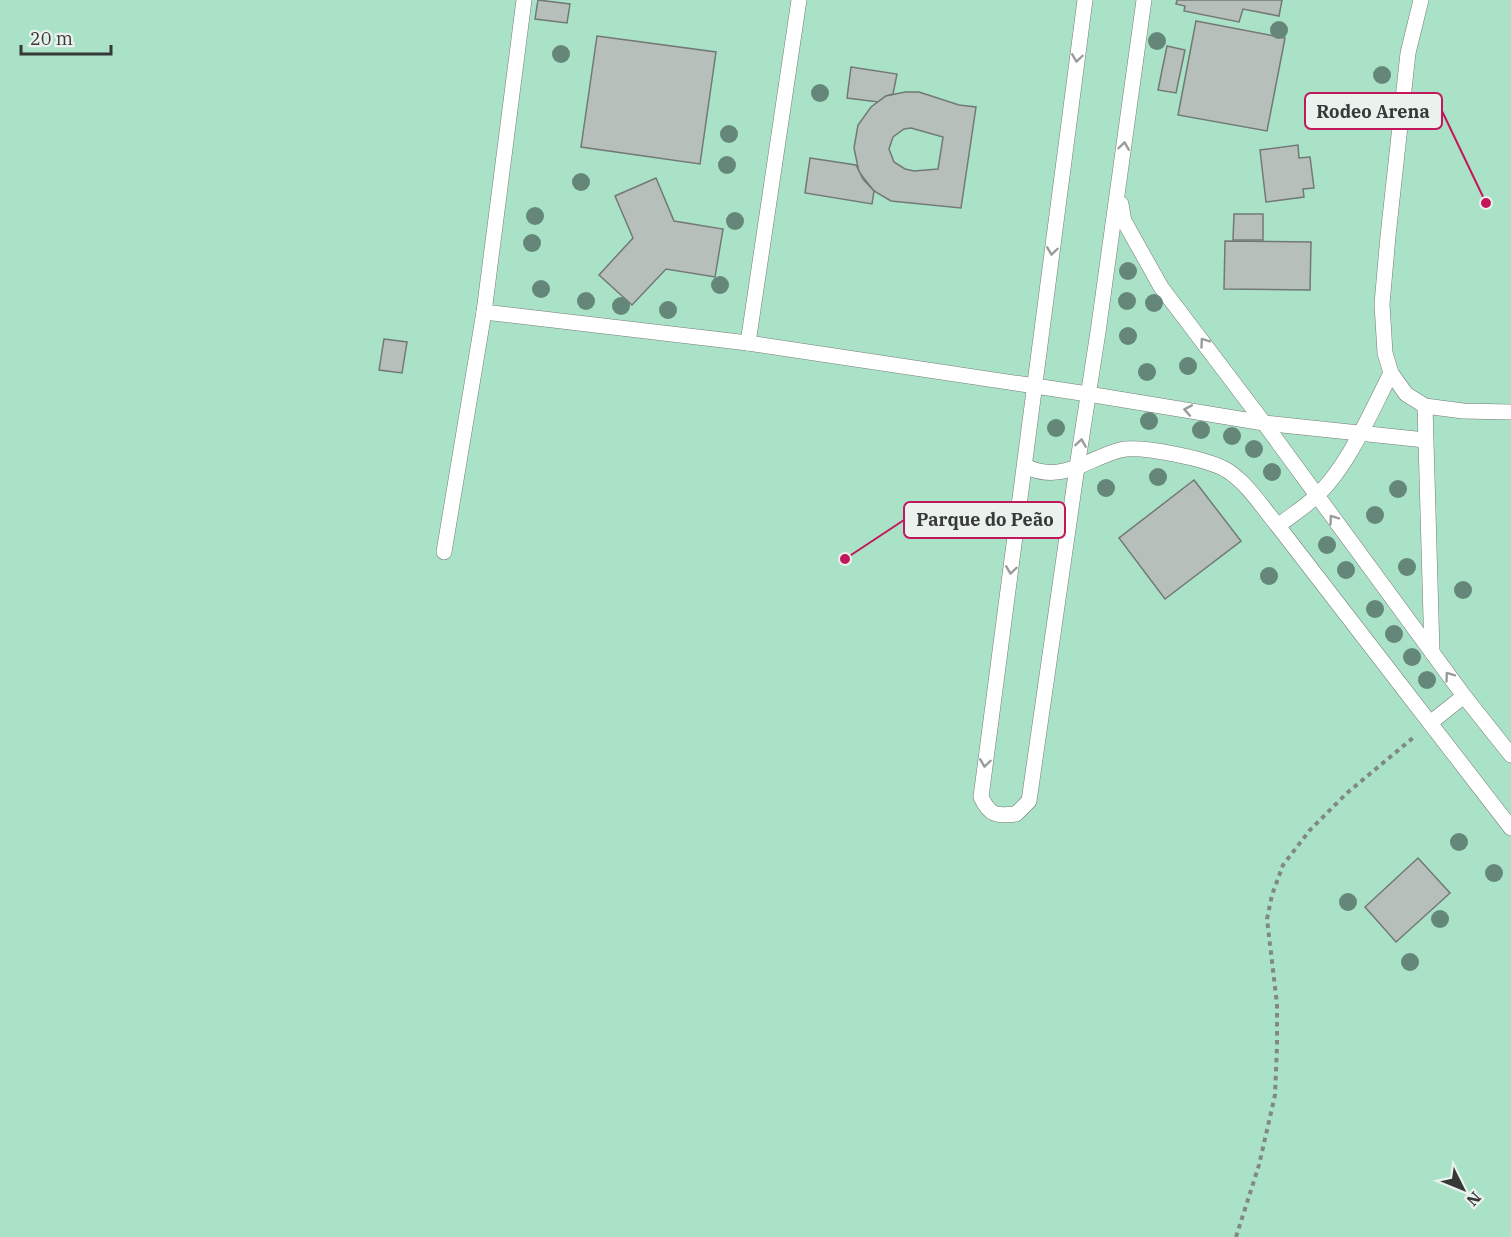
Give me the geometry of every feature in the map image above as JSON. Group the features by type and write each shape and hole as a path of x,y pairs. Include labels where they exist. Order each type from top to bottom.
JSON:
{"lane":[{"path":"444,552 484,312 524,0"},
{"path":"748,343 799,0"},
{"path":"1085,0 981,797 987,809 999,815 1016,814 1029,801 1144,0"},
{"path":"1421,0 1408,53 1382,304 1385,354 1390,374 1406,394 1425,406 1463,411 1511,412"},
{"path":"1119,186 1124,221 1161,286 1464,696 1511,755"},
{"path":"484,312 748,343 1034,385 1264,423 1425,440"},
{"path":"1278,526 1316,496 1342,464 1361,433 1390,374"},
{"path":"1425,406 1432,653"},
{"path":"1024,466 1036,472 1059,473 1121,450 1144,450 1209,462 1227,470 1241,481 1278,526 1511,828"},
{"path":"1430,723 1464,696"}],"path":[{"path":"1236,1237 1259,1165 1275,1095 1278,1046 1277,1004 1266,919 1283,865 1310,830 1347,793 1430,723"}],"green space":[{"path":"0,0 1511,0 1511,1237 0,1237"}],"building":[{"path":"538,0 570,4 567,23 535,19"},
{"path":"1177,0 1282,0 1279,16 1243,9 1239,22 1184,11 1185,6 1176,4"},
{"path":"1196,21 1285,38 1267,131 1178,115"},
{"path":"597,36 716,52 700,164 581,147"},
{"path":"1167,46 1185,50 1176,93 1158,90"},
{"path":"851,67 897,74 893,94 878,102 847,98"},
{"path":"919,92 959,105 976,107 961,208 891,201 874,191 859,172 854,148 858,125 871,107 886,96","holes":["911,128 943,137 938,169 914,171 905,169 894,162 889,149 893,137 904,129"]},
{"path":"1298,145 1299,158 1310,157 1314,188 1303,189 1304,197 1266,202 1260,150"},
{"path":"810,158 856,165 863,179 874,191 872,204 805,193"},
{"path":"656,178 674,221 723,229 715,277 666,269 632,305 599,275 633,238 615,196"},
{"path":"1234,214 1263,214 1263,240 1233,240"},
{"path":"1225,241 1311,242 1310,290 1224,289"},
{"path":"384,339 407,342 402,373 379,370"},
{"path":"1194,480 1241,541 1165,599 1119,538"},
{"path":"1418,858 1450,893 1396,942 1365,907"}],"place":[{"name":"Rodeo Arena","path":"1486,203"},
{"name":"Parque do Peão","path":"845,559"}]}
